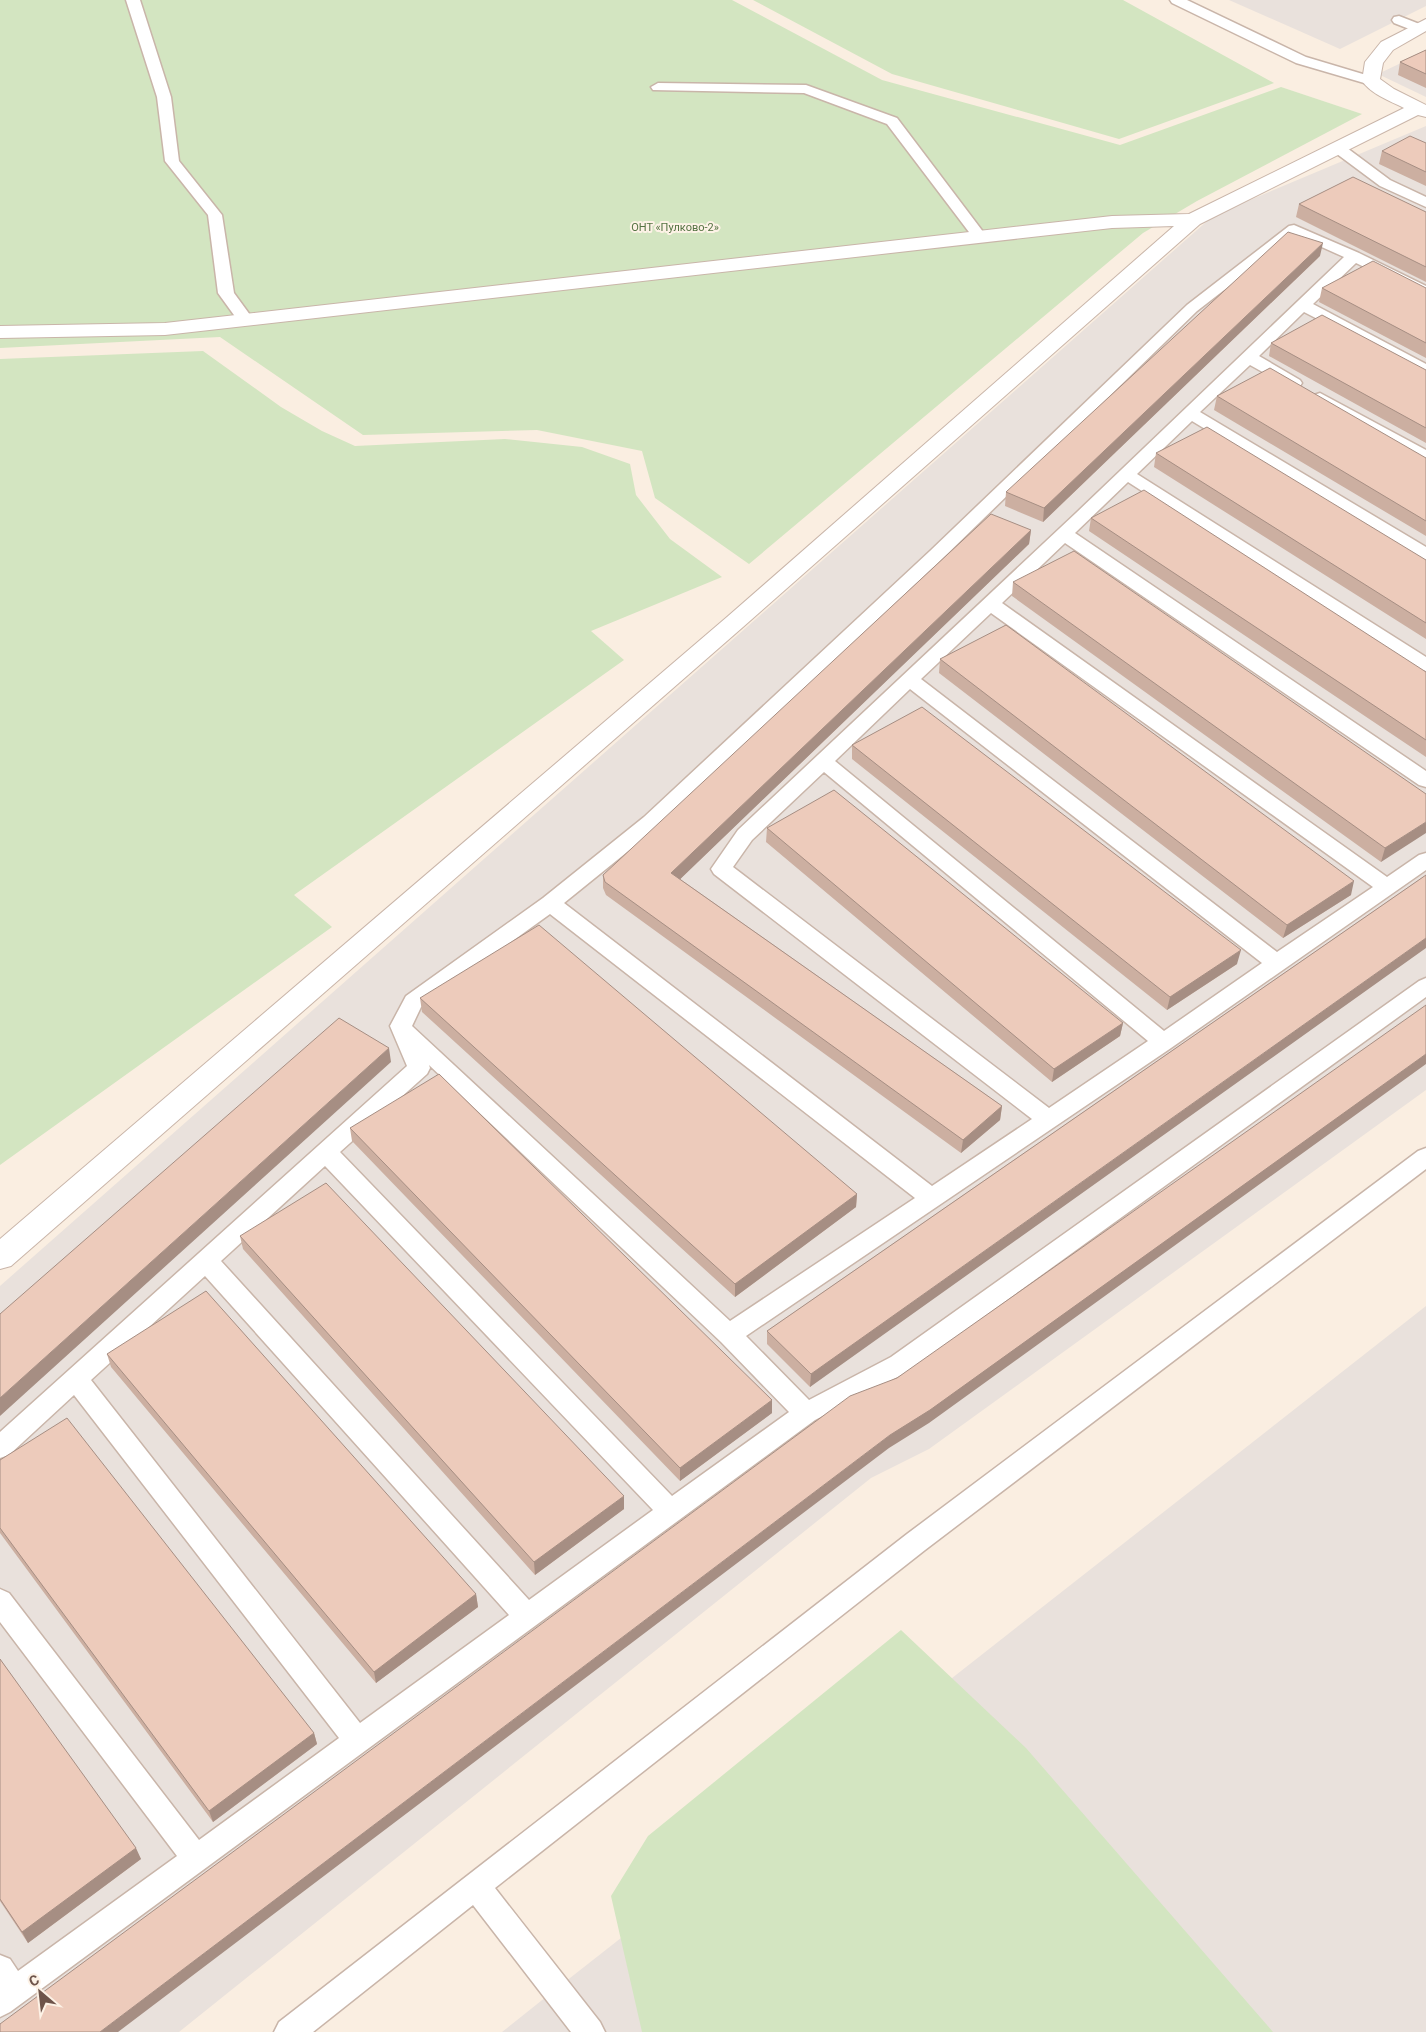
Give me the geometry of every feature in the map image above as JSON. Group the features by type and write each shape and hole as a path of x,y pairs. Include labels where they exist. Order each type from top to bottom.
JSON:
{"street":[{"path":"1422,26 1387,46 1374,62 1371,80 1388,93 1422,110"},
{"path":"0,1258 750,609 1193,220 1338,148 1422,110"},
{"path":"0,332 165,329 1112,222 1193,220"}],"lane":[{"path":"132,0 164,97 172,161 214,215 226,293 245,319"},
{"path":"1177,0 1301,60 1371,80"},
{"path":"1399,20 1422,26"},
{"path":"658,87 806,90 892,122 980,237"},
{"path":"1338,148 1385,183 1426,202"},
{"path":"0,1447 325,1151 419,1068 401,1026 413,1002 550,903 651,822 936,556 1192,308 1294,229 1426,292"},
{"path":"1048,1119 721,869 745,835 1064,534 1354,256"},
{"path":"1302,305 1426,370"},
{"path":"1248,357 1426,457"},
{"path":"1190,413 1426,555"},
{"path":"1126,474 1426,665"},
{"path":"1064,534 1426,780"},
{"path":"990,603 1387,887"},
{"path":"910,679 1277,963"},
{"path":"824,761 1162,1042"},
{"path":"729,1335 1162,1042 1426,860"},
{"path":"550,903 931,1198"},
{"path":"5,1987 196,1859 806,1413 900,1364 1426,986"},
{"path":"401,1026 729,1335 806,1413"},
{"path":"325,1151 670,1512"},
{"path":"289,2032 916,1542 1426,1157"},
{"path":"206,1260 527,1616"},
{"path":"75,1378 358,1741"},
{"path":"0,1601 196,1859"},
{"path":"476,1886 590,2032"}],"shaded area":[{"path":"1229,0 1426,0 1426,6 1340,49"},
{"path":"1426,51 1426,97 1378,74"},
{"path":"1426,126 1426,1090 929,1449 871,1478 179,2032 0,2032 0,1286 1214,215"},
{"path":"1426,1306 1426,2032 502,2032 556,1989"}],"green space":[{"name":"ОНТ «Пулково-2»","path":"0,0 732,0 882,80 1120,145 1281,87 1362,114 1197,201 1143,233 749,564 655,498 642,451 537,430 363,435 220,337 0,348"},
{"path":"753,0 1123,0 1274,83 1119,139 892,74"},
{"path":"203,351 281,407 322,431 355,446 505,439 582,447 630,464 636,495 670,539 722,577 591,631 624,660 294,895 332,927 0,1165 0,359"},
{"path":"901,1630 1026,1748 1273,2032 642,2032 611,1896 648,1836"}],"building":[{"path":"1426,50 1426,74 1400,62"},
{"path":"1410,136 1426,143 1426,172 1382,151"},
{"path":"1353,177 1426,212 1426,267 1299,204"},
{"path":"1288,232 1323,243 1044,508 1006,492"},
{"path":"1373,261 1426,288 1426,343 1322,288"},
{"path":"1322,315 1426,370 1426,428 1271,343"},
{"path":"1270,368 1426,458 1426,521 1217,396"},
{"path":"1207,427 1426,560 1426,623 1156,453"},
{"path":"1144,490 1426,672 1426,740 1091,518"},
{"path":"991,514 1031,530 671,873 1002,1106 963,1140 605,882 603,875"},
{"path":"1074,551 1426,794 1426,822 1385,848 1013,582"},
{"path":"1006,625 1354,881 1287,925 940,659"},
{"path":"922,707 1241,950 1170,997 852,745"},
{"path":"834,790 1123,1023 1054,1069 767,828"},
{"path":"1426,875 1426,938 811,1374 767,1331"},
{"path":"539,925 857,1194 735,1284 420,998"},
{"path":"1426,1005 1426,1054 930,1410 890,1435 100,2032 0,2032 0,2024 850,1396 897,1378"},
{"path":"339,1018 389,1048 0,1398 0,1314"},
{"path":"439,1074 772,1400 680,1468 350,1128"},
{"path":"326,1183 624,1496 534,1562 240,1236"},
{"path":"206,1291 476,1594 374,1672 107,1354"},
{"path":"67,1418 314,1733 209,1811 0,1528 0,1460"},
{"path":"0,1659 136,1848 22,1932 0,1899"}]}
